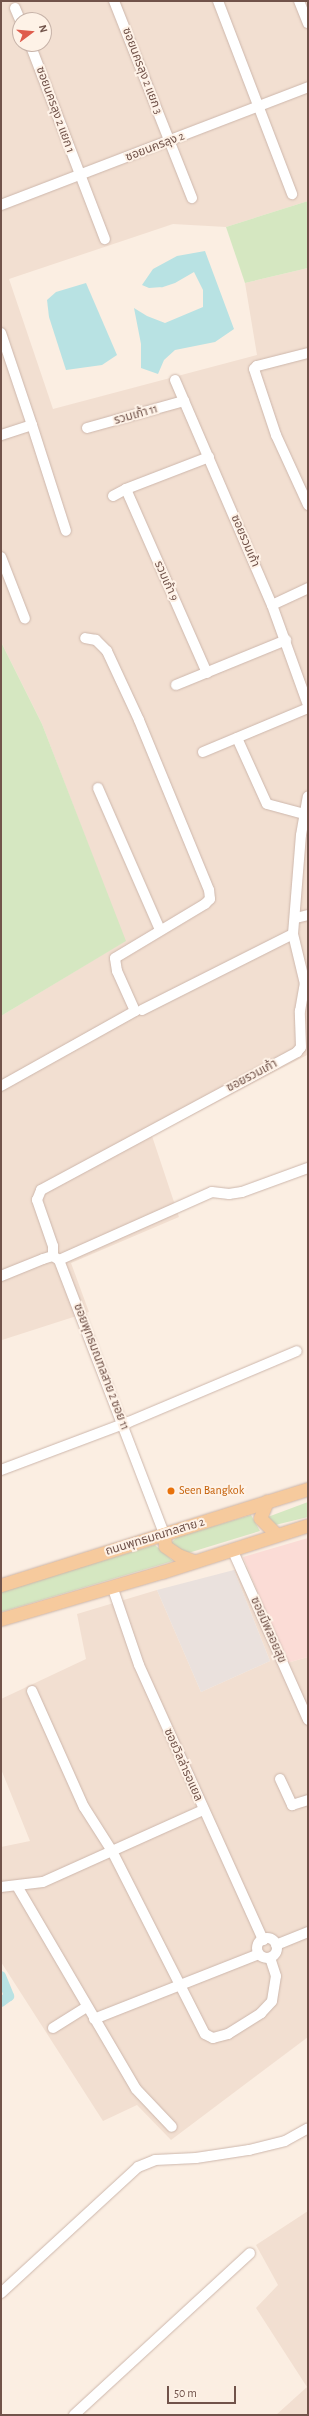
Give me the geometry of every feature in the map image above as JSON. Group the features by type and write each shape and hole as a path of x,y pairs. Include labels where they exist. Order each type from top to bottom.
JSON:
{"main road":[{"name":"ถนนพุทธมณฑลสาย 2","path":"1,1585 308,1489"},
{"path":"267,1501 260,1518 276,1534"},
{"path":"1,1619 308,1525"},
{"path":"164,1534 165,1546 178,1555 194,1561"}],"street":[{"name":"ซอยนครลุง 2 แยก 3","path":"114,1 192,198"},
{"path":"218,1 292,194"},
{"path":"300,1 308,23"},
{"path":"15,8 17,12"},
{"name":"ซอยนครลุง 2 แยก 1","path":"33,52 105,240"},
{"name":"ซอยนครลุง 2","path":"1,205 308,87"},
{"path":"1,333 66,531"},
{"path":"308,353 257,366 254,370 276,435 308,505"},
{"name":"ซอยรวมเก้า","path":"174,380 272,605 286,640 308,706"},
{"name":"รวมเก้า 11","path":"87,428 184,401"},
{"path":"1,435 32,425"},
{"path":"113,496 126,489 209,458"},
{"name":"รวมเก้า 9","path":"126,489 207,673"},
{"path":"1,557 25,619"},
{"path":"272,605 308,588"},
{"path":"1,1086 135,1011 117,971 115,958 210,899 209,890 139,720 107,651 96,640 85,638"},
{"path":"176,685 286,640"},
{"path":"203,752 308,706"},
{"path":"237,738 267,804 305,814"},
{"path":"98,788 160,930"},
{"name":"ซอยรวมเก้า","path":"56,1258 37,1200 41,1190 297,1052 301,1047 300,1011 305,984 293,934 296,918 305,814 308,799"},
{"path":"296,918 308,915"},
{"path":"142,1010 293,934"},
{"path":"1,1276 56,1258 212,1192 230,1194 242,1192 308,1168"},
{"name":"ซอยพุทธมณฑลสาย 2 ซอย 11","path":"56,1258 124,1424 164,1534"},
{"path":"1,1470 124,1424 297,1351"},
{"name":"ซอยมีพลอยสุข","path":"232,1549 307,1714"},
{"name":"ซอยวิลล่ารอแยล","path":"112,1586 139,1665 203,1810 263,1940"},
{"path":"32,1691 84,1808 112,1851 178,1985 205,2034 213,2038 220,2037 261,2014 272,2002 276,1976 270,1958"},
{"path":"280,1779 292,1806 308,1800"},
{"path":"1,1887 43,1882 203,1810"},
{"path":"17,1886 136,2089 172,2127"},
{"path":"276,1945 307,1935"},
{"path":"259,1954 258,1944 263,1940 269,1939 276,1945 277,1951 270,1958"},
{"path":"94,2019 259,1954"},
{"path":"259,1954 262,1957 270,1958"},
{"path":"53,2028 87,2006"},
{"path":"1,2293 138,2167 155,2160 196,2158 249,2150 285,2141 308,2128"},
{"path":"74,2415 250,2253"}],"shaded area":[{"path":"1,1 308,1 308,201 226,227 173,224 9,279 53,409 257,355 245,283 308,268 307,1055 152,1136 179,1217 71,1263 89,1312 2,1340 1,1016 125,941 42,724 1,642"},
{"path":"308,1538 308,1657 287,1663 243,1557"},
{"path":"246,1566 287,1663 308,1657 308,2037 171,2140 137,2105 103,2121 1,1962 1,1847 30,1841 1,1769 1,1699 86,1659 77,1614 157,1590 201,1692 270,1661 234,1570"},
{"path":"234,1570 270,1661 201,1692 157,1590"},
{"path":"308,2211 308,2415 276,2415 307,2387 256,2308 278,2285 256,2245"}],"green space":[{"path":"308,201 308,268 245,283 226,227"},
{"path":"1,642 42,724 126,941 1,1016"},
{"path":"308,1502 308,1517 271,1526 265,1518"},
{"path":"251,1515 260,1531 185,1554 171,1543 177,1537"},
{"path":"155,1545 173,1561 1,1612 1,1591"}],"water":[{"path":"205,251 234,329 215,342 175,350 164,360 158,374 141,368 141,344 134,308 147,316 165,323 203,307 203,290 194,272 175,283 160,288 162,287 149,288 142,285 153,269 177,256"},
{"path":"86,283 117,355 102,365 66,370 49,317 47,300 56,292"}],"waterway":[{"path":"1,1976 9,1996 1,2002"}],"place":[{"name":"Seen Bangkok","path":"171,1491"}]}
